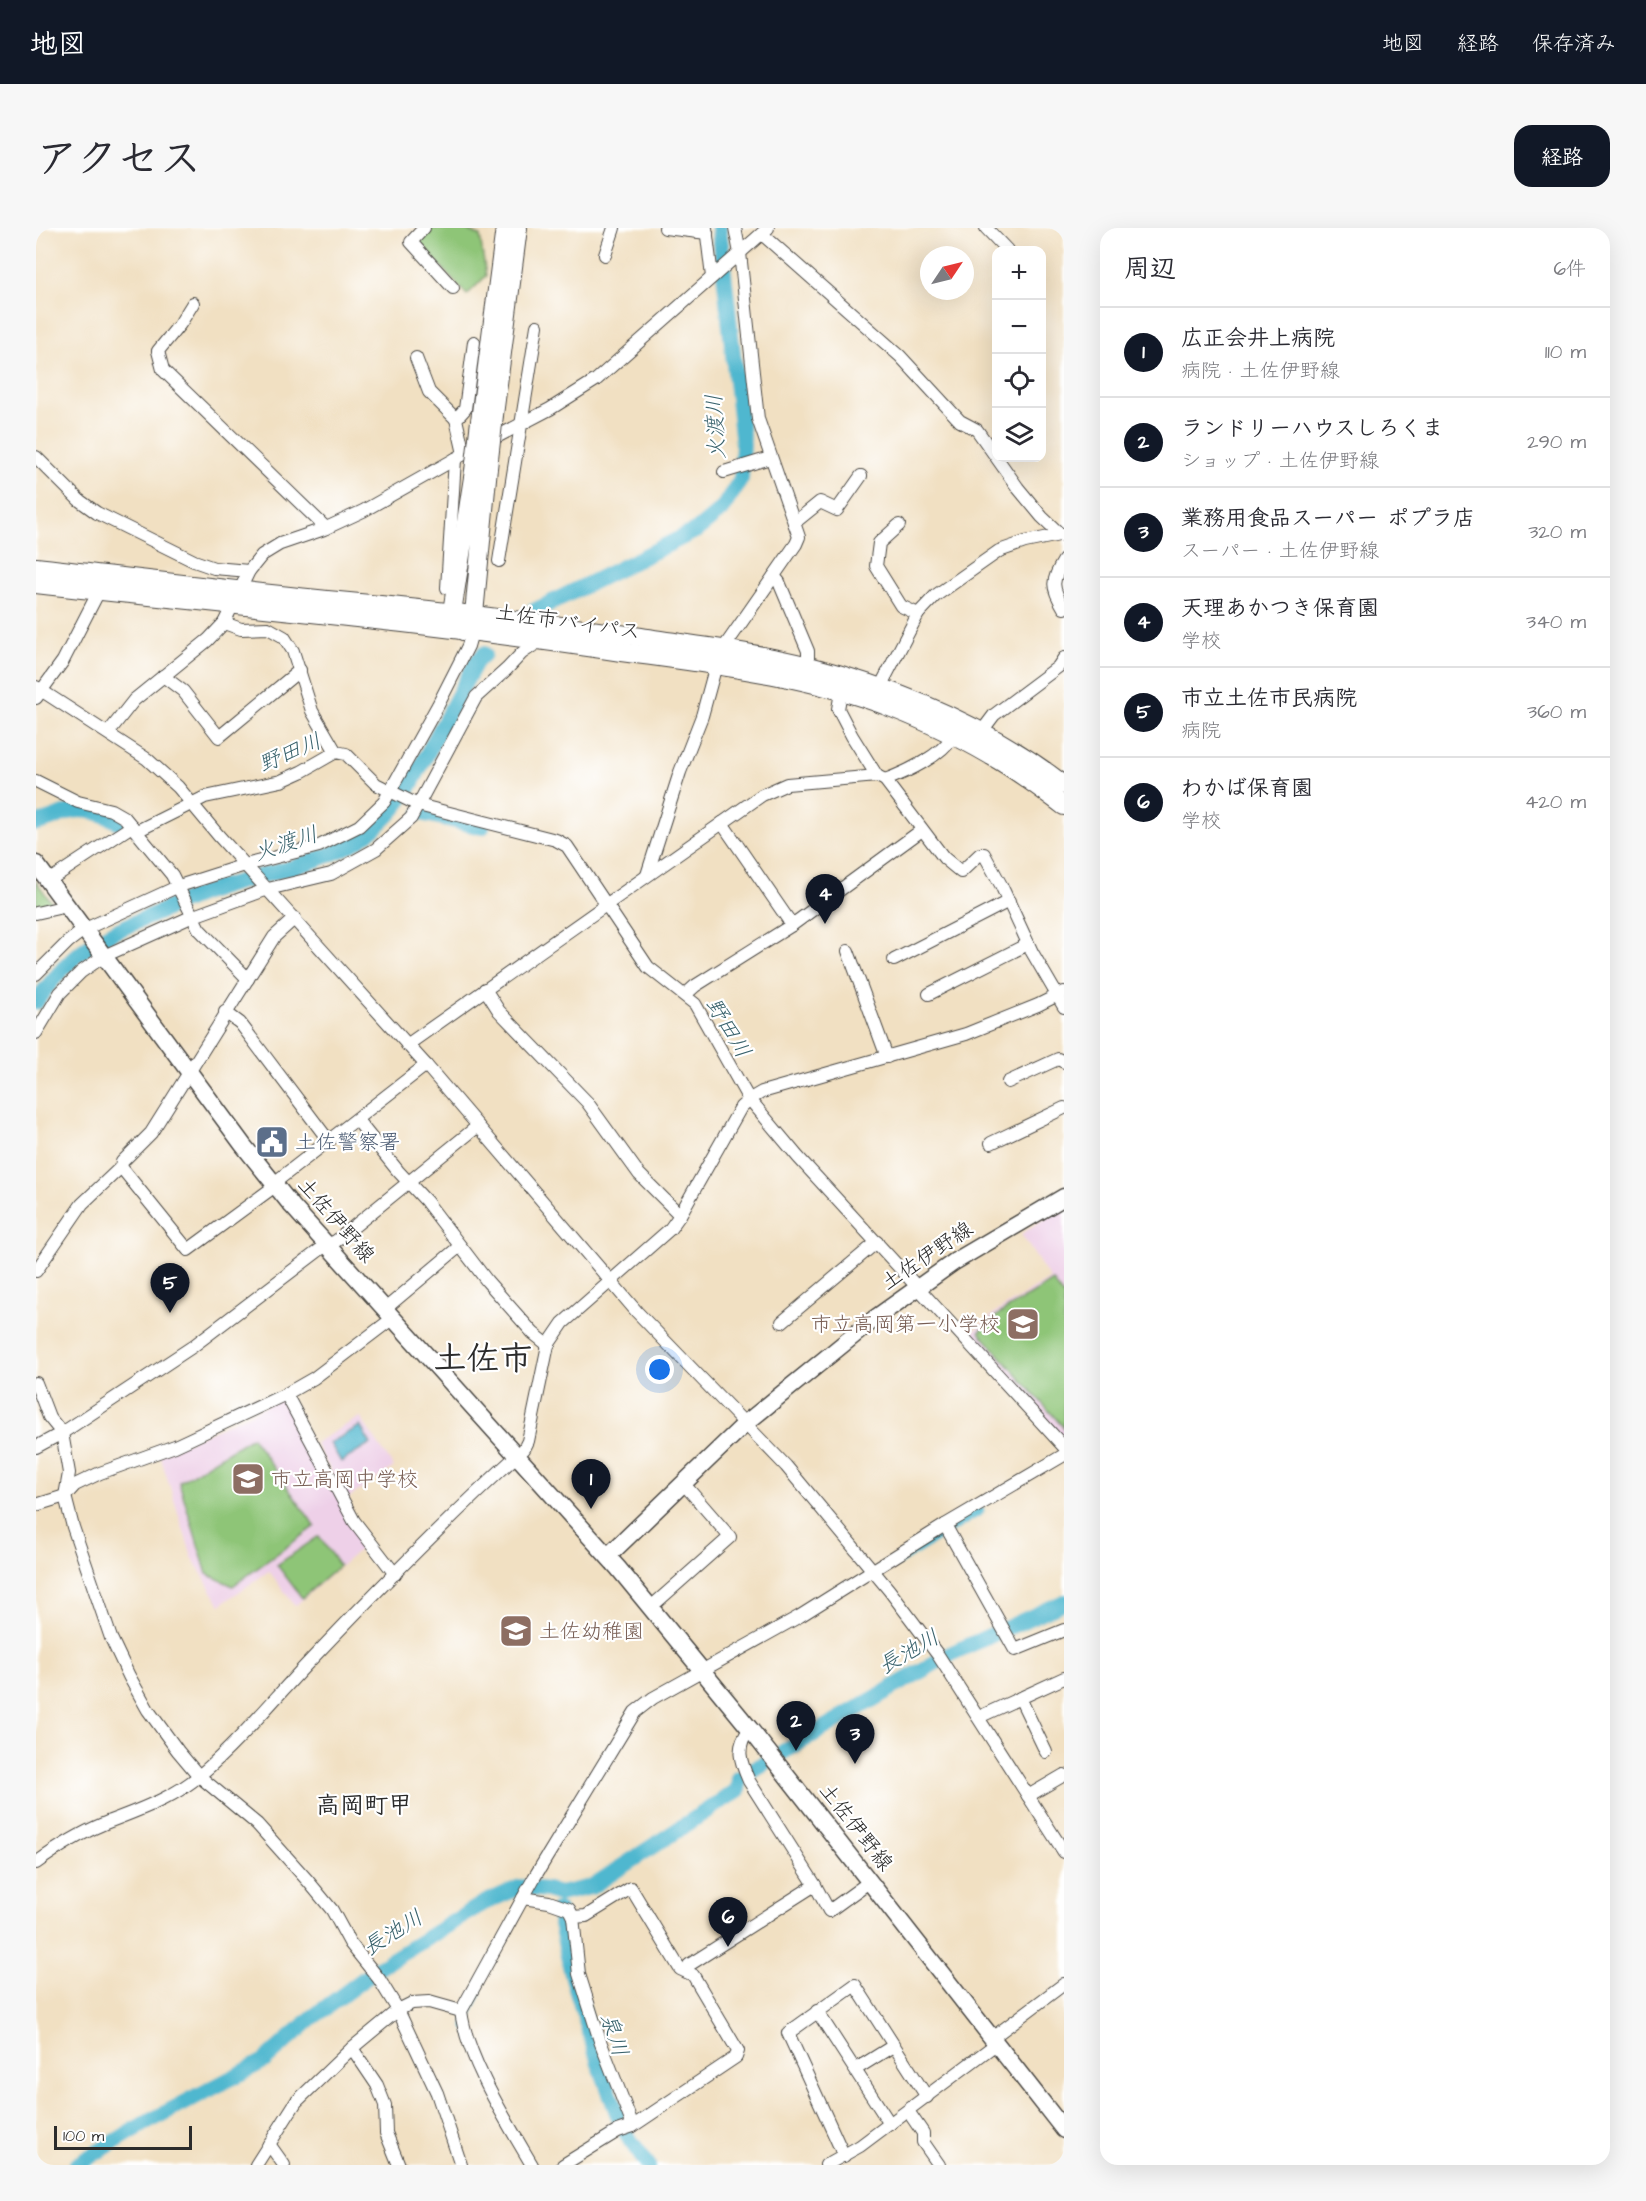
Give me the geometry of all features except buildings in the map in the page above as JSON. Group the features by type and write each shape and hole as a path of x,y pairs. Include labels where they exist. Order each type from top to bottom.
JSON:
{"highway":[{"path":"474,628 481,470 505,228"},
{"path":"487,418 518,228"},
{"path":"452,612 481,470"},
{"name":"土佐市バイパス","path":"36,567 236,598 808,666 877,694 954,735 1002,762 1064,806"},
{"name":"土佐市バイパス","path":"36,584 99,591 452,612 474,628"},
{"name":"土佐市バイパス","path":"474,628 499,618 542,634"},
{"name":"土佐市バイパス","path":"720,657 779,676 841,692 877,694 926,704 982,731 1064,785"}],"main road":[{"name":"土佐伊野線","path":"36,864 274,1183 326,1245 608,1556 703,1669 1064,2130"},
{"name":"土佐伊野線","path":"608,1556 746,1423 874,1319 954,1262 1064,1197"}],"street":[{"path":"424,228 411,242 453,288"},
{"path":"605,255 614,228"},
{"path":"665,228 706,231 715,275"},
{"path":"647,875 720,657 799,537 758,419 735,228"},
{"path":"986,228 1003,246"},
{"path":"108,733 134,700 208,640 224,623 249,571 262,555 280,544 326,528 363,511 459,456 550,409 596,380 765,231 900,356 960,421 976,430 1017,488 1042,517 1063,534"},
{"path":"193,303 180,324 158,351 163,370 326,528"},
{"path":"499,561 537,326"},
{"path":"456,419 465,408 474,342"},
{"path":"416,358 429,392 456,419 459,456 447,588"},
{"path":"36,457 79,500 96,513 194,561 214,568 249,571"},
{"path":"724,472 770,458"},
{"path":"794,523 820,502 837,510 861,476"},
{"path":"899,525 879,543 876,566 901,606 918,614"},
{"path":"877,694 918,614 935,596 999,551 1025,542 1063,534"},
{"path":"1064,560 1054,576 1054,591 1064,608"},
{"path":"774,576 779,582 808,651 808,666"},
{"path":"99,591 63,662 38,692 147,759 193,804 426,1065 610,1281 674,1352 786,1466 873,1571 941,1659 1064,1852"},
{"path":"224,623 241,629 268,628 284,637 293,651 312,711 336,752"},
{"path":"36,974 68,942 86,932 180,889 246,866 319,846 359,826 391,793 468,646 474,628"},
{"path":"36,1034 60,993 81,972 103,955 190,914 266,887 331,874 376,849 411,818 416,804 476,697 542,634"},
{"path":"982,731 994,715 1062,666"},
{"path":"163,676 183,691 219,737 300,670"},
{"path":"747,1095 886,1052 966,1034 1062,998 1028,944 1009,901 984,854 980,854 961,872 944,858 881,778 852,736 838,709 841,692"},
{"path":"406,1045 762,795 787,784 881,778 902,774 947,746 954,735"},
{"path":"48,881 134,828 205,797 281,781 302,772 336,752 346,754 376,784 416,804 556,840 567,846 603,908 633,953 695,1004 747,1095 798,1157 1064,1447"},
{"path":"36,781 78,802 111,810 126,818 180,889 199,929 248,979"},
{"path":"722,823 792,925"},
{"path":"685,994 694,986 792,925 922,830"},
{"path":"894,960 1009,901"},
{"path":"36,913 68,906"},
{"path":"36,1271 82,1204 121,1167 122,1162 151,1133 274,937 295,918"},
{"path":"929,994 1028,944"},
{"path":"848,951 886,1052"},
{"path":"485,989 499,1011 587,1102 639,1174 681,1215"},
{"path":"225,1012 240,1023 329,1141"},
{"path":"1008,1082 1058,1059 1064,1062"},
{"path":"121,1167 188,1250 271,1189 274,1183 426,1065"},
{"path":"36,1863 64,1844 102,1824 128,1816 186,1786 199,1776 395,1574 524,1449 528,1441 548,1345 562,1323 670,1230 681,1215 747,1095"},
{"path":"991,1143 1064,1108"},
{"path":"357,1120 398,1171 409,1181 487,1281 533,1333 548,1345"},
{"path":"36,1448 192,1347 326,1245 336,1241 478,1126"},
{"path":"782,1322 877,1242"},
{"path":"36,1504 65,1496 75,1485 100,1473 175,1446 286,1394 314,1378 389,1313 460,1246"},
{"path":"36,1383 49,1417 62,1433 69,1473 65,1496 99,1605 129,1676 148,1710 199,1776 257,1824 308,1881 332,1910 350,1943 379,1979 398,2010 437,2093 461,2165"},
{"path":"286,1394 354,1521 395,1574"},
{"path":"532,2165 505,2118 470,2048 463,2029 460,2011 534,1878 635,1712 653,1698 800,1616 1064,1455"},
{"path":"651,1607 730,1537 683,1483"},
{"path":"947,1528 1015,1650 1064,1630"},
{"path":"979,1717 1063,1680"},
{"path":"1020,1698 1046,1752"},
{"path":"750,1729 742,1739 740,1750 743,1768 829,1911 869,1882"},
{"path":"1028,1796 1064,1775"},
{"path":"687,1972 689,1965 815,1885"},
{"path":"563,2165 627,2129 736,2057 738,2050 693,1976 680,1969 631,1888 586,1916 573,1917"},
{"path":"524,1896 565,1906 573,1917 579,1974 627,2129"},
{"path":"844,2157 788,2033 817,2011 860,1982 893,2046 927,2097"},
{"path":"826,2165 844,2157 927,2097 1064,1984"},
{"path":"256,2165 297,2102 352,2048 398,2010 412,2003 429,2002 460,2011"},
{"path":"817,2011 890,2124"},
{"path":"856,2069 893,2046"},
{"path":"352,2048 377,2085 385,2105 386,2133 399,2165"},
{"path":"908,2111 923,2133 923,2142 939,2165"},
{"path":"269,2144 284,2165"}],"shaded area":[{"name":"市立高岡第一小学校","path":"1064,1207 1064,1439 968,1336 996,1312 1050,1279 1021,1234"},
{"name":"市立高岡中学校","path":"285,1397 367,1543 295,1606 269,1571 220,1605 192,1557 160,1455"},
{"name":"市立高岡中学校","path":"360,1417 394,1467 347,1499 315,1443"}],"green space":[{"path":"428,228 463,228 480,236 486,276 467,295 418,241"},
{"path":"36,881 52,903 36,907"},
{"name":"市立高岡第一小学校","path":"1053,1281 1062,1295 1064,1294 1064,1428 979,1332 1000,1313"},
{"path":"252,1437 315,1526 233,1586 207,1574 179,1482"},
{"path":"319,1536 339,1566 302,1598 277,1565"}],"water":[{"path":"360,1426 371,1444 341,1462 330,1443"}],"waterway":[{"name":"火渡川","path":"532,612 697,530 722,509 741,479 743,444 719,228"},
{"name":"火渡川","path":"36,1002 54,978 75,957 113,932 205,893 327,856 371,831 391,812 409,788 476,662 484,654"},
{"name":"野田川","path":"36,823 76,810 83,810 105,815 125,825"},
{"name":"野田川","path":"421,813 482,827"},
{"path":"897,1562 980,1511"},
{"name":"長池川","path":"783,1752 950,1654 1064,1602"},
{"name":"長池川","path":"752,1770 763,1764"},
{"name":"長池川","path":"76,2165 144,2124 264,2061 313,2017 380,1967 484,1903 520,1887 547,1890 559,1894 591,1887 738,1790 739,1778"},
{"name":"泉川","path":"558,1910 573,1979 599,2063 620,2121 648,2165"},
{"path":"467,2027 469,2012 478,1992"}],"place":[{"name":"天理あかつき保育園","path":"825,924"},
{"name":"土佐警察署","path":"272,1142"},
{"name":"市立土佐市民病院","path":"170,1313"},
{"name":"市立高岡第一小学校","path":"1023,1324"},
{"name":"市立高岡中学校","path":"248,1479"},
{"name":"広正会井上病院","path":"591,1509"},
{"name":"土佐幼稚園","path":"516,1631"},
{"name":"ランドリーハウスしろくま","path":"796,1751"},
{"name":"業務用食品スーパー ポプラ店","path":"855,1764"},
{"name":"わかば保育園","path":"728,1947"}],"district":[{"name":"土佐市","path":"483,1359"},
{"name":"高岡町甲","path":"364,1806"}]}
